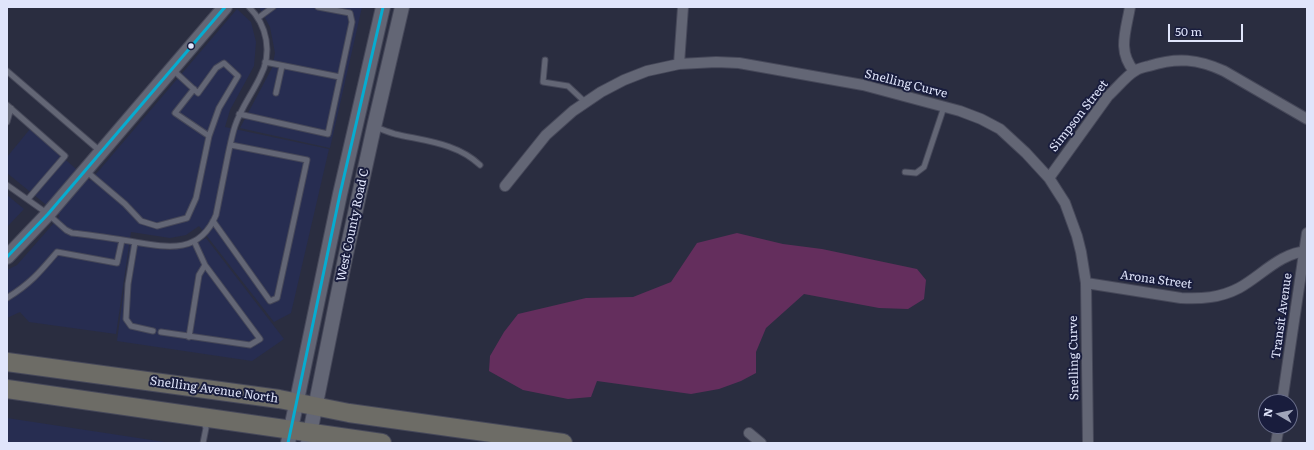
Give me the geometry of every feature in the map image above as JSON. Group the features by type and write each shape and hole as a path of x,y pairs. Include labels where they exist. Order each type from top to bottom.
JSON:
{"highway":[{"name":"Snelling Avenue North","path":"7,362 297,402 349,413 562,443"},
{"path":"7,389 200,417 290,436 382,443"}],"main road":[{"name":"West County Road C","path":"290,436 340,194 383,7"},
{"name":"West County Road C","path":"309,438 374,126 402,7"},
{"path":"7,257 48,214 172,69 221,9"},
{"path":"361,103 365,117 374,126"}],"street":[{"path":"679,64 683,7"},
{"path":"1130,7 1124,53 1127,63 1134,71"},
{"name":"Simpson Street","path":"1049,178 1108,96 1134,71 1162,62 1178,60 1210,64 1224,70 1307,119"},
{"name":"Snelling Curve","path":"505,186 546,135 585,102 624,80 647,71 679,64 716,62 739,63 863,86 960,111 981,119 1000,130 1026,153 1049,178 1072,219 1081,252 1086,282 1088,443"},
{"name":"Transit Avenue","path":"1283,394 1306,253 1307,233"},
{"name":"Arona Street","path":"1086,282 1181,298 1211,298 1226,294 1239,288 1272,264 1285,258 1306,253"},
{"path":"749,433 761,443"}],"lane":[{"path":"7,184 48,214 66,230 72,233 169,247 188,244 206,233 216,215 234,127 239,114 261,77 265,62 267,45 265,33 258,18 249,7"},
{"path":"258,18 273,7"},
{"path":"239,114 328,134 352,22 350,13 318,7"},
{"path":"545,60 543,82 568,86 585,102"},
{"path":"265,62 340,77"},
{"path":"85,170 125,204 141,221 157,226 178,222 188,218 196,198 209,136 219,108 238,76 224,63 216,68 198,93 172,69"},
{"path":"276,93 282,66"},
{"path":"7,71 101,152"},
{"path":"194,89 175,113 209,136"},
{"path":"7,122 9,107"},
{"path":"9,107 66,156 28,199"},
{"path":"905,172 916,173 924,167 944,107"},
{"path":"374,126 393,133 432,141 456,149 475,160 480,165"},
{"path":"213,221 270,301 277,298 307,160 231,145"},
{"path":"7,298 23,288 36,277 57,252 117,263 122,240"},
{"path":"161,332 250,345 260,339 205,265 194,241"},
{"path":"135,242 128,284 126,319 131,326 153,330"},
{"path":"189,337 199,275 205,265"},
{"path":"200,417 206,428 203,443"}],"shaded area":[{"path":"259,7 362,7 330,148 240,128 272,68 275,53 270,27"},
{"path":"237,9 251,22 256,42 254,66 230,110 225,127 329,149 291,313 274,322 199,226 186,235 170,238 131,232 116,334 29,322 20,312 7,318 7,270 17,265 60,216 7,173 7,157 30,129 90,181"},
{"path":"7,195 24,209 7,227"},
{"path":"737,233 783,244 822,249 917,269 926,280 924,299 908,309 879,308 804,294 766,328 756,352 756,373 741,381 719,389 691,394 597,381 591,397 568,399 523,390 489,371 490,356 504,332 518,314 586,298 633,297 671,282 697,243"},
{"path":"206,238 284,339 252,361 117,341 130,244 169,250 188,247"},
{"path":"7,418 171,443 7,443"}],"transit line":[{"path":"7,257 48,214 225,7"},
{"path":"288,443 340,194 383,7"}]}
